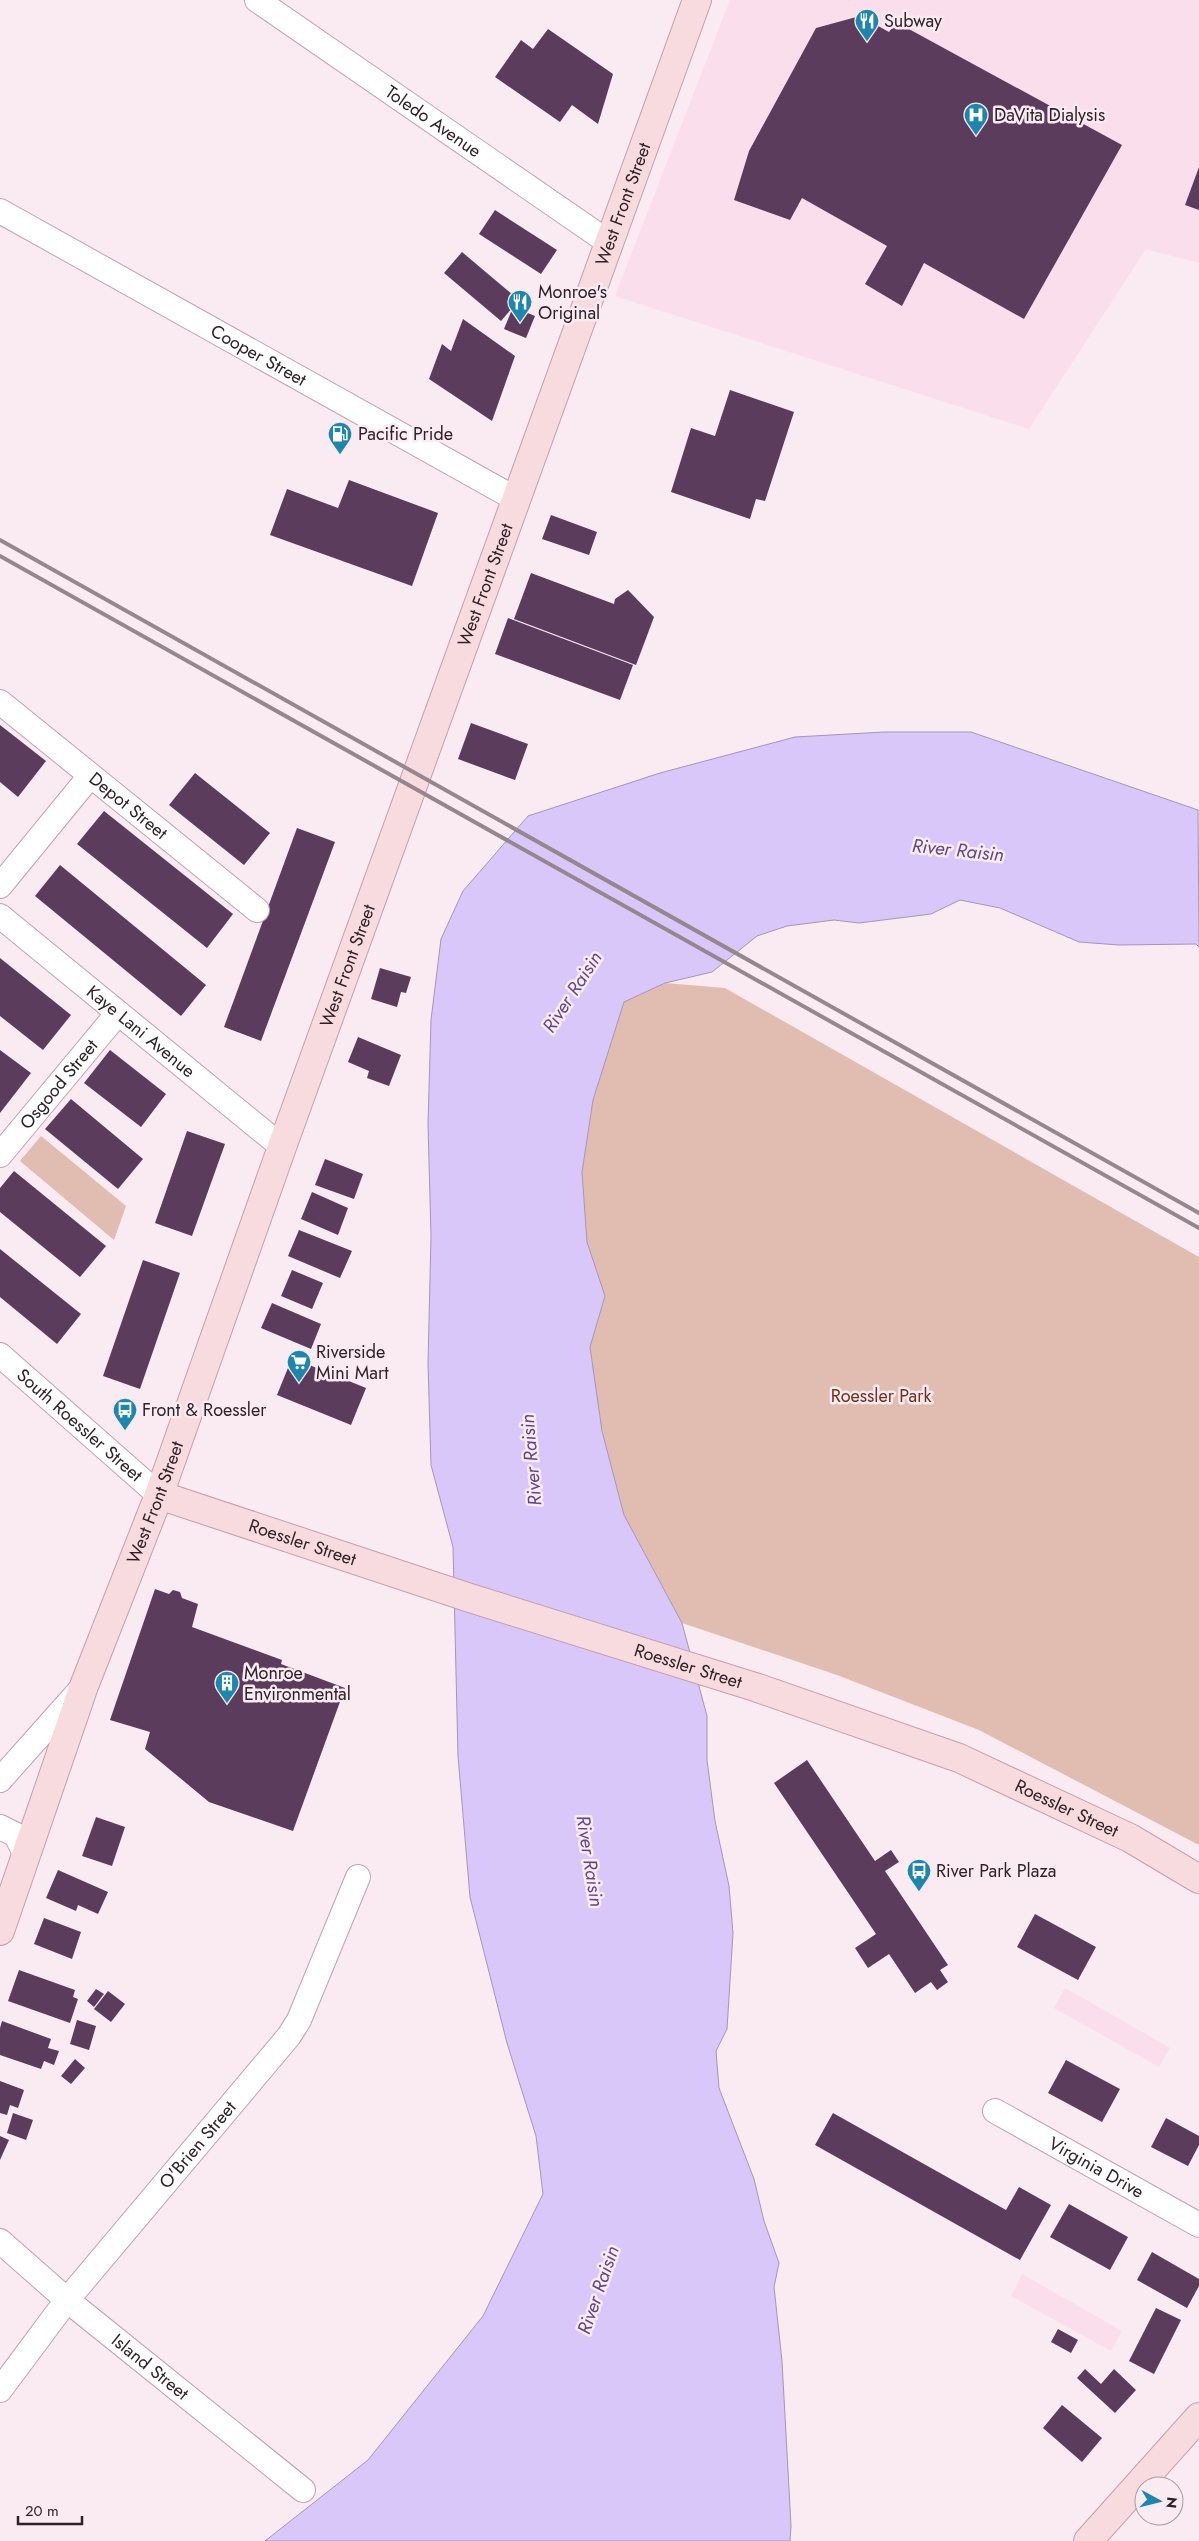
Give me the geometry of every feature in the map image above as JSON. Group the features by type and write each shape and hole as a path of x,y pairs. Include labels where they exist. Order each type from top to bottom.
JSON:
{"street":[{"name":"Toledo Avenue","path":"257,0 608,242"},
{"name":"West Front Street","path":"0,1931 84,1686 159,1495 282,1147 697,0"},
{"name":"Cooper Street","path":"0,211 516,500"},
{"name":"Depot Street","path":"0,702 256,910"},
{"path":"0,886 90,776"},
{"name":"Kaye Lani Avenue","path":"0,916 282,1147"},
{"name":"Osgood Street","path":"0,1155 118,1013"},
{"name":"South Roessler Street","path":"0,1355 159,1495"},
{"name":"Roessler Street","path":"159,1495 352,1559 754,1687 958,1758 1130,1838 1199,1879"},
{"path":"0,1780 84,1686"},
{"path":"0,1827 16,1835 26,1856"},
{"name":"O'Brien Street","path":"0,2390 67,2300 289,2036 299,2020 358,1878"},
{"name":"Virginia Drive","path":"995,2111 1199,2225"},
{"name":"Island Street","path":"0,2241 67,2300 303,2490"},
{"path":"1088,2541 1199,2417"}],"shaded area":[{"path":"730,0 1199,0 1199,263 1146,249 1029,429 615,296"},
{"path":"1065,1988 1170,2048 1159,2067 1054,2008"},
{"path":"1022,2274 1122,2331 1111,2351 1011,2296"}],"green space":[{"name":"Roessler Park","path":"665,983 725,988 1199,1257 1199,1845 979,1730 837,1675 682,1623 624,1515 602,1431 590,1347 605,1296 587,1242 582,1172 593,1100 624,1002"},
{"path":"41,1136 126,1206 114,1240 20,1161"}],"water":[{"name":"River Raisin","path":"884,732 971,732 1198,810 1199,947 1196,944 1119,945 1079,942 1000,908 960,900 931,914 859,923 834,920 787,926 757,936 712,972 665,983 624,1002 593,1100 582,1172 587,1242 605,1296 590,1347 602,1431 624,1515 682,1623 707,1716 707,1760 715,1821 729,1886 733,1933 727,2029 716,2051 719,2088 754,2179 764,2221 779,2263 774,2287 782,2361 791,2526 790,2541 265,2541 368,2460 483,2316 543,2194 536,2136 507,2043 470,1897 458,1756 453,1547 431,1465 428,1363 431,1236 428,1124 431,1020 441,939 463,891 528,816 660,773 795,737"}],"building":[{"path":"860,16 889,32 896,22 1122,145 1024,319 924,263 902,306 865,284 887,246 802,198 790,220 734,200 749,151 816,28"},
{"path":"548,29 613,74 598,124 572,105 560,122 495,77 521,40 533,49"},
{"path":"1199,167 1199,210 1185,205"},
{"path":"495,210 557,250 541,274 479,234"},
{"path":"462,252 519,300 501,321 444,273"},
{"name":"Monroe's Original","path":"513,307 535,316 526,338 504,329"},
{"path":"463,319 515,356 492,421 429,379 442,344 451,351"},
{"path":"730,390 794,412 765,501 756,499 750,519 671,492 691,428 715,436"},
{"path":"349,480 438,513 412,586 270,535 287,489 338,508"},
{"path":"551,515 597,532 589,555 542,539"},
{"path":"531,573 614,604 615,599 628,590 654,617 636,665 514,619"},
{"path":"508,618 633,665 620,700 495,654"},
{"path":"471,723 528,744 515,780 458,759"},
{"path":"0,725 46,761 18,797 0,782"},
{"path":"195,773 270,833 244,865 169,805"},
{"path":"104,811 233,914 207,948 77,844"},
{"path":"297,828 335,842 261,1041 224,1027"},
{"path":"60,865 206,985 181,1016 35,896"},
{"path":"0,958 71,1015 43,1050 0,1016"},
{"path":"380,968 411,977 406,993 401,992 397,1007 371,999"},
{"path":"358,1037 401,1055 389,1086 367,1078 369,1071 348,1062"},
{"path":"0,1050 31,1073 0,1113"},
{"path":"110,1050 166,1094 141,1127 84,1083"},
{"path":"71,1099 143,1159 118,1189 45,1129"},
{"path":"187,1131 225,1144 192,1236 155,1223"},
{"path":"325,1159 363,1174 354,1199 315,1185"},
{"path":"14,1171 106,1246 80,1277 0,1212 0,1188"},
{"path":"312,1192 348,1208 338,1235 301,1219"},
{"path":"299,1230 352,1251 340,1278 288,1256"},
{"path":"0,1249 81,1314 57,1344 0,1297"},
{"path":"143,1260 180,1273 140,1389 103,1376"},
{"path":"292,1270 323,1283 312,1309 281,1296"},
{"path":"272,1303 321,1324 311,1349 261,1328"},
{"path":"292,1358 366,1388 351,1425 277,1395"},
{"name":"Monroe Environmental","path":"155,1589 169,1594 173,1590 180,1592 182,1598 198,1604 192,1627 282,1660 281,1664 345,1688 293,1831 209,1802 145,1749 150,1732 110,1720"},
{"path":"807,1760 875,1861 891,1850 899,1862 885,1871 948,1965 940,1970 948,1982 937,1990 931,1982 915,1993 889,1954 868,1968 855,1948 876,1934 774,1783"},
{"path":"96,1817 125,1827 112,1866 82,1856"},
{"path":"58,1870 108,1892 98,1914 78,1905 76,1911 46,1898"},
{"path":"1035,1914 1096,1947 1078,1980 1017,1947"},
{"path":"44,1918 81,1932 72,1959 34,1944"},
{"path":"19,1970 75,1990 73,1997 78,1999 70,2023 8,2001"},
{"path":"96,1989 104,1994 94,2007 87,2001"},
{"path":"108,1991 125,2004 111,2022 94,2009"},
{"path":"77,2020 96,2026 89,2050 70,2044"},
{"path":"2,2021 51,2039 48,2048 59,2051 54,2065 44,2061 41,2069 0,2055 0,2028"},
{"path":"75,2059 85,2068 71,2084 61,2076"},
{"path":"1066,2060 1120,2089 1102,2122 1048,2093"},
{"path":"0,2081 24,2090 18,2108 10,2105 7,2115 0,2113"},
{"path":"13,2113 33,2120 26,2140 7,2133"},
{"path":"833,2113 1006,2210 1019,2187 1051,2205 1020,2260 815,2145"},
{"path":"1166,2118 1199,2136 1199,2145 1188,2166 1151,2147"},
{"path":"0,2136 9,2140 0,2160"},
{"path":"1069,2204 1128,2237 1110,2270 1050,2237"},
{"path":"1152,2252 1199,2279 1199,2286 1187,2308 1137,2280"},
{"path":"1156,2308 1181,2320 1154,2374 1129,2361"},
{"path":"1058,2329 1078,2340 1071,2353 1051,2342"},
{"path":"1085,2369 1101,2384 1114,2369 1136,2390 1115,2413 1077,2378"},
{"path":"1062,2405 1102,2438 1082,2462 1043,2428"}],"railway":[{"path":"0,540 1199,1213"},
{"path":"0,556 1199,1228"}],"place":[{"name":"Subway","path":"867,42"},
{"name":"DaVita Dialysis","path":"976,136"},
{"name":"Monroe's Original","path":"520,323"},
{"name":"Pacific Pride","path":"340,455"},
{"name":"Riverside Mini Mart","path":"299,1383"},
{"name":"Front & Roessler","path":"125,1431"},
{"name":"Monroe Environmental","path":"227,1704"},
{"name":"River Park Plaza","path":"919,1892"}]}
